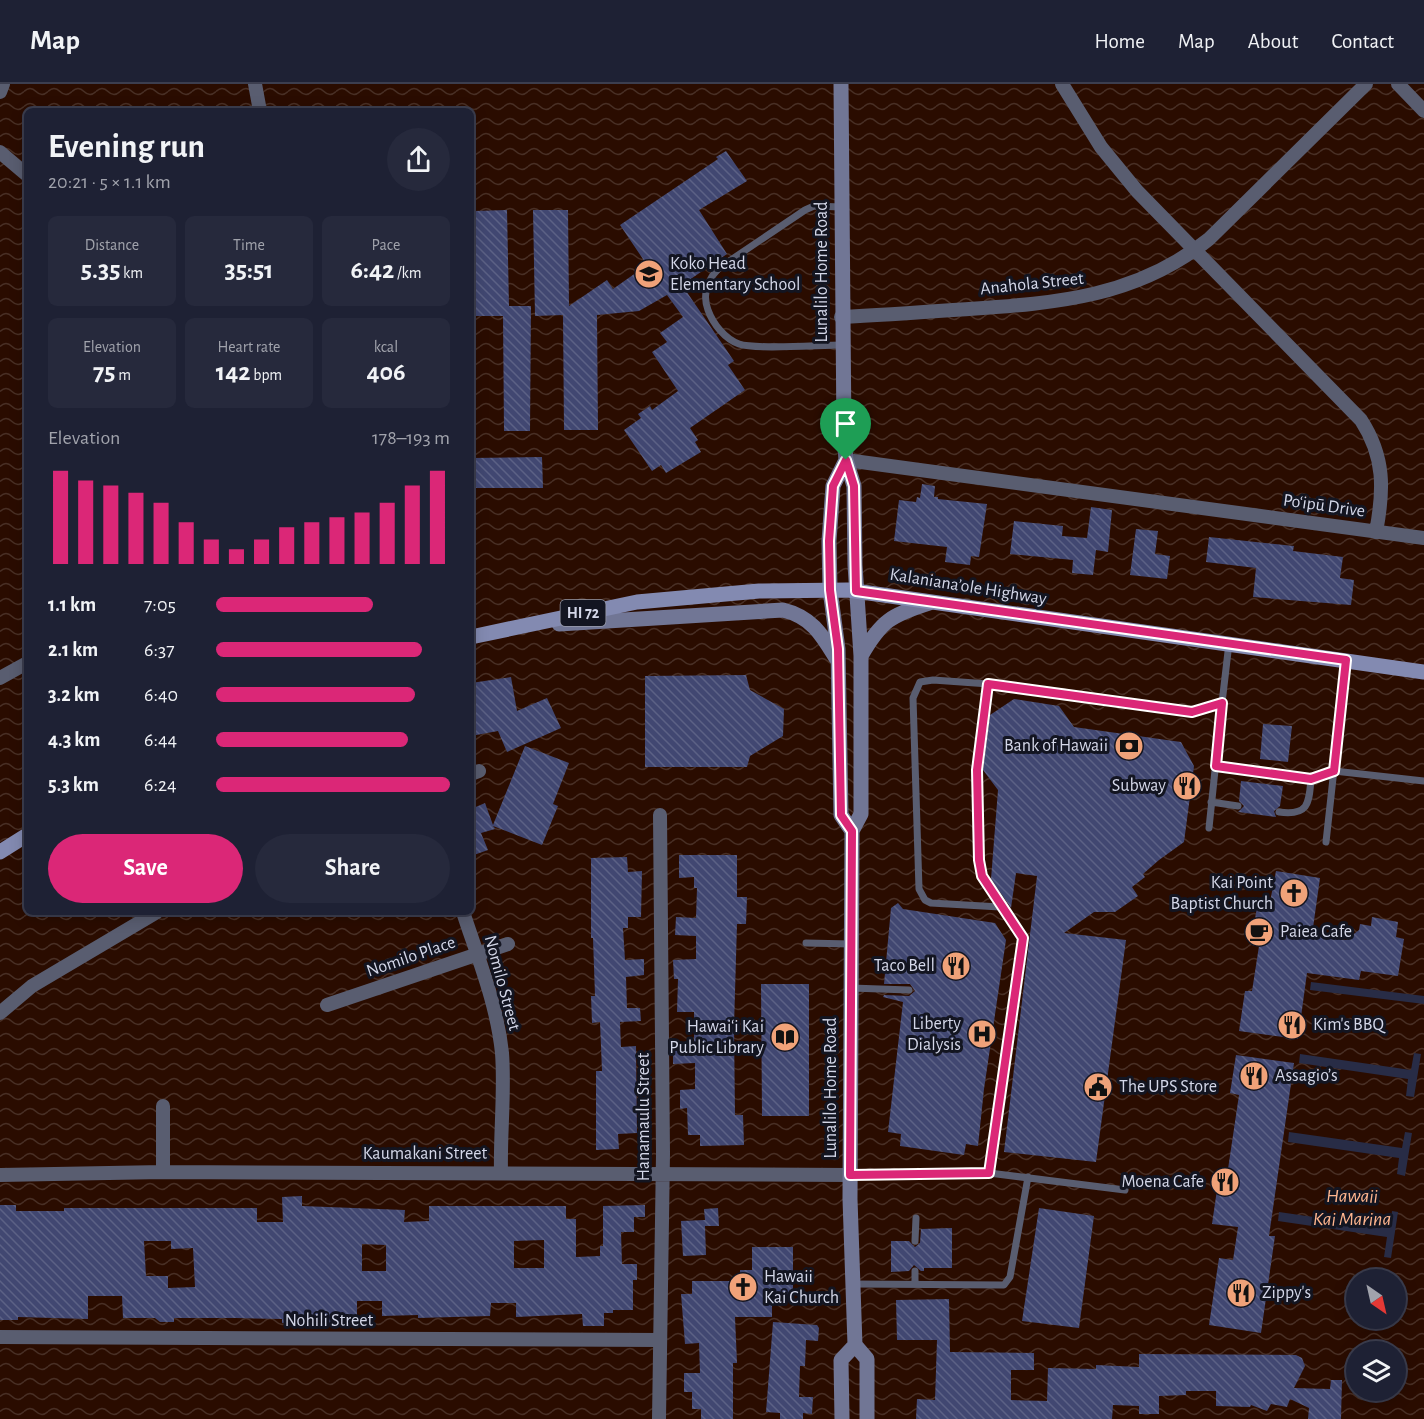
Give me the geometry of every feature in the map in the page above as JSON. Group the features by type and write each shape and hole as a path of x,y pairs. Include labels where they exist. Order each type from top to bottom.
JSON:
{"main road":[{"name":"Lunalilo Home Road","path":"841,84 841,317 846,460 854,486 856,591 861,656 861,814 852,831 850,1175 855,1345 867,1359 867,1419"},
{"name":"Lunalilo Home Road","path":"846,460 833,486 829,541 830,590 838,661 841,815 852,831"},
{"name":"Kalaniana’ole Highway","path":"474,636 637,602 759,591 830,590 880,593 929,603 1229,643 1424,672"},
{"path":"861,656 874,633 890,618 929,603"},
{"path":"505,629 616,619 783,610 805,618 818,629 838,661"},
{"path":"0,852 24,837"},
{"path":"842,1419 841,1359 855,1345"}],"street":[{"path":"0,92 3,84"},
{"path":"255,84 259,108"},
{"name":"Po‘ipū Drive","path":"846,460 1376,532 1383,482 1379,457 1369,432 1351,410 1195,251 1119,169 1082,119 1062,84"},
{"name":"Anahola Street","path":"841,317 1068,301 1134,283 1195,251 1366,84"},
{"path":"1398,84 1424,111"},
{"path":"0,152 24,172"},
{"path":"1376,532 1424,538"},
{"path":"0,678 24,665"},
{"name":"Hanamaulu Street","path":"659,1419 663,1174 660,815"},
{"path":"0,1013 32,986 152,915"},
{"name":"Nomilo Street","path":"464,915 494,1008 502,1054 501,1172"},
{"name":"Nomilo Place","path":"327,1005 508,944"},
{"path":"163,1106 163,1172"},
{"name":"Kaumakani Street","path":"0,1175 163,1172 501,1172 850,1175"},
{"name":"Nohili Street","path":"0,1337 659,1340"}],"lane":[{"path":"841,207 814,206 805,210 719,267 710,279 706,291 710,314 724,335 739,344 842,345"},
{"path":"1209,828 1229,643"},
{"path":"1326,842 1346,660"},
{"path":"1000,907 931,903 925,900 919,889 913,698 920,682 933,680 988,684 1192,712 1222,703"},
{"path":"988,684 977,770 979,860 982,876 1000,907 1023,938 989,1173"},
{"path":"1216,766 1311,779 1334,771 1424,781"},
{"path":"1280,812 1296,813 1304,808 1309,800 1311,779"},
{"path":"1211,802 1238,806"},
{"path":"806,943 851,944"},
{"path":"851,988 909,990"},
{"path":"850,1175 989,1173 1125,1190"},
{"path":"853,1284 998,1286 1008,1281 1028,1177"},
{"path":"915,1240 916,1218"},
{"path":"915,1271 915,1284"}],"water":[{"name":"Hawaii Kai Marina","path":"0,84 1424,84 1424,1419 0,1419"}],"pier":[{"path":"1311,982 1424,996 1424,1004 1310,990"},
{"path":"1414,1053 1421,1054 1414,1097 1406,1096 1408,1079 1299,1063 1300,1054 1411,1070"},
{"path":"1289,1132 1402,1148 1405,1132 1412,1133 1405,1176 1397,1174 1399,1158 1288,1142"},
{"path":"1392,1211 1398,1212 1391,1258 1384,1257 1387,1237 1278,1221 1279,1212 1390,1228"}],"building":[{"path":"726,151 747,181 699,210 727,254 682,285 734,361 728,365 745,390 690,428 698,440 695,442 701,452 666,473 661,465 652,471 624,430 641,418 638,414 650,406 652,410 678,391 652,352 667,342 660,333 683,317 667,295 639,311 597,315 598,430 564,430 563,315 535,316 533,210 568,210 569,306 607,280 613,289 647,265 620,225 718,159 716,157"},
{"path":"507,210 509,306 531,306 530,431 504,431 503,316 475,316 474,211"},
{"path":"542,457 543,488 474,488 474,458"},
{"path":"922,484 935,486 934,497 938,499 987,504 979,557 971,556 970,565 945,562 947,547 894,541 899,500 916,502 917,497 920,498"},
{"path":"1091,507 1112,510 1108,552 1096,550 1093,575 1072,573 1073,560 1010,554 1014,521 1063,526 1062,536 1087,538"},
{"path":"1136,529 1158,531 1155,554 1170,556 1167,579 1130,575"},
{"path":"1209,537 1294,546 1293,551 1343,557 1340,578 1354,580 1351,605 1253,597 1256,568 1206,562"},
{"path":"746,675 750,690 784,709 783,736 750,756 747,767 645,767 645,676"},
{"path":"511,677 517,711 547,698 561,728 507,752 498,731 474,735 474,683"},
{"path":"1014,699 1059,706 1074,727 1181,742 1194,766 1184,842 1143,874 1145,877 1132,887 1138,896 1115,912 1094,912 1064,933 1126,940 1096,1162 1004,1152 1037,876 1016,873 1011,908 991,879 998,790 983,770 990,715"},
{"path":"1263,724 1292,726 1288,762 1260,759"},
{"path":"525,746 569,763 553,804 558,806 542,845 493,826 495,829 481,833 488,850 474,855 474,808 485,803 493,825"},
{"path":"1241,781 1283,786 1280,806 1274,811 1276,817 1238,812 1244,806 1239,801"},
{"path":"679,855 737,855 737,897 747,897 746,924 737,924 734,1027 735,1115 743,1115 744,1145 700,1146 700,1135 688,1135 687,1108 680,1109 680,1090 695,1089 695,1063 673,1064 673,1043 694,1043 694,1012 677,1012 678,979 674,979 673,960 696,959 696,936 675,935 676,917 696,918 697,888 694,888 694,877 679,878"},
{"path":"627,857 628,872 642,871 641,917 628,917 628,928 623,928 625,960 644,959 644,975 626,977 627,1008 640,1008 641,1021 620,1022 621,1047 636,1046 637,1133 618,1134 619,1149 596,1150 596,1071 602,1071 600,1022 592,1023 591,996 595,996 593,938 591,938 591,858"},
{"path":"1276,871 1320,878 1312,935 1346,940 1359,930 1360,924 1371,926 1372,917 1398,922 1396,937 1404,939 1398,976 1361,971 1359,980 1307,973 1298,1039 1239,1031 1245,991 1252,991 1259,946 1251,945 1258,900 1270,902"},
{"path":"898,903 903,909 995,923 1006,940 978,1146 966,1144 964,1155 900,1146 901,1134 888,1132 903,1002 883,997 884,995 909,996 915,991 910,984 884,984 891,908"},
{"name":"Hawaiʻi Kai Public Library","path":"761,984 809,984 809,1116 762,1116"},
{"path":"1236,1055 1294,1063 1269,1236 1275,1236 1261,1333 1209,1325 1219,1258 1233,1260 1238,1227 1212,1224 1220,1169 1228,1169 1239,1095 1230,1093"},
{"path":"302,1196 302,1206 405,1210 404,1222 429,1221 429,1206 566,1206 566,1219 576,1219 576,1257 600,1256 600,1246 603,1246 603,1206 645,1205 645,1217 634,1217 634,1232 621,1232 622,1264 637,1264 637,1280 633,1280 633,1310 613,1310 613,1313 604,1313 604,1326 583,1326 582,1314 516,1317 516,1303 491,1303 490,1316 418,1318 418,1315 382,1316 382,1301 357,1301 357,1315 341,1315 341,1326 282,1323 282,1319 174,1318 174,1322 160,1322 155,1318 123,1318 122,1296 88,1296 88,1319 18,1317 18,1320 0,1320 0,1205 16,1205 16,1211 64,1211 64,1208 257,1208 257,1222 283,1222 282,1197","holes":["544,1240 544,1268 514,1268 514,1241","144,1241 171,1241 171,1249 193,1248 195,1287 168,1288 168,1276 146,1276","362,1244 386,1245 386,1271 362,1271"]},
{"path":"718,1208 719,1226 705,1226 706,1255 683,1256 681,1221 705,1220 704,1209"},
{"path":"1039,1208 1094,1216 1079,1328 1022,1321"},
{"path":"952,1228 952,1268 924,1268 924,1271 921,1271 914,1265 909,1271 891,1272 891,1241 909,1241 915,1247 920,1243 921,1229"},
{"path":"752,1247 793,1247 793,1295 772,1295 772,1317 735,1317 737,1363 733,1363 733,1419 701,1419 701,1409 692,1409 692,1392 684,1392 684,1373 700,1373 699,1343 685,1344 681,1294 692,1294 692,1281 740,1281 740,1270 752,1270"},
{"path":"949,1299 950,1352 1034,1353 1034,1370 1011,1370 1011,1400 1047,1401 1048,1368 1096,1369 1096,1365 1139,1367 1139,1354 1296,1355 1302,1358 1305,1366 1294,1388 1330,1389 1331,1380 1342,1380 1341,1419 1308,1419 1309,1408 1290,1399 1287,1407 1271,1404 1267,1411 1251,1405 1250,1407 1216,1406 1216,1391 1186,1391 1186,1395 1159,1396 1159,1414 1139,1414 1139,1406 1113,1405 1112,1419 916,1419 917,1399 935,1400 937,1340 897,1340 896,1300"},
{"path":"773,1322 817,1325 819,1328 818,1341 806,1340 805,1366 800,1366 799,1397 813,1397 812,1414 803,1413 803,1419 780,1419 780,1413 766,1412"}],"place":[{"name":"Koko Head Elementary School","path":"649,274"},
{"name":"Bank of Hawaii","path":"1129,746"},
{"name":"Subway","path":"1187,786"},
{"name":"Kai Point Baptist Church","path":"1294,893"},
{"name":"Paiea Cafe","path":"1259,932"},
{"name":"Taco Bell","path":"956,966"},
{"name":"Kim's BBQ","path":"1292,1025"},
{"name":"Liberty Dialysis","path":"982,1034"},
{"name":"Hawaiʻi Kai Public Library","path":"785,1037"},
{"name":"Assagio’s","path":"1254,1076"},
{"name":"The UPS Store","path":"1098,1087"},
{"name":"Moena Cafe","path":"1225,1182"},
{"name":"Hawaii Kai Church","path":"743,1287"},
{"name":"Zippy's","path":"1241,1293"}],"route":[{"path":"846,460 854,486 856,591 1346,660 1334,771 1311,779 1216,766 1222,703 1192,712 988,684 977,770 979,860 982,876 1000,907 1017,926 1023,938 989,1173 850,1175 852,831 841,815 838,649 829,565 833,486 846,460"}]}
